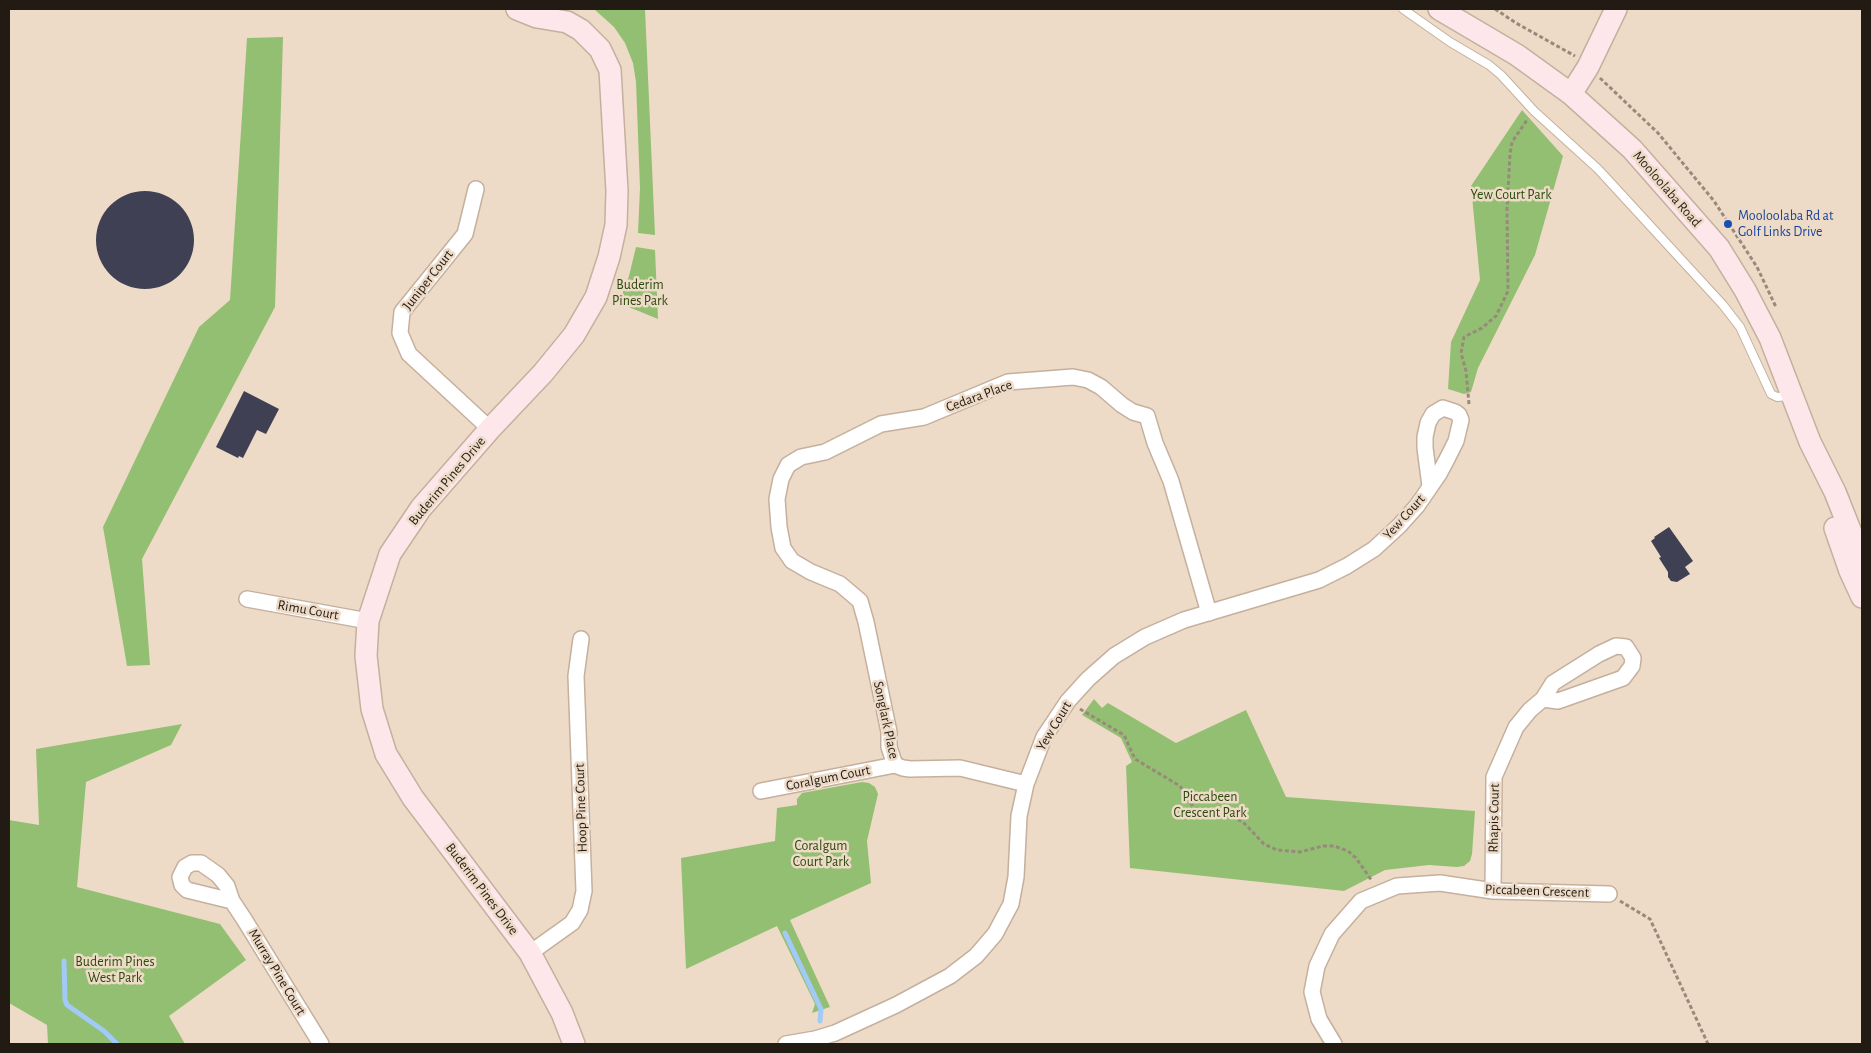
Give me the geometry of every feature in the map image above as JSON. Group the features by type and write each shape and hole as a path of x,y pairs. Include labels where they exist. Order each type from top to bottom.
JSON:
{"street":[{"name":"Buderim Pines Drive","path":"517,9 537,17 567,22 581,30 600,49 610,70 617,190 616,225 609,257 596,298 574,336 421,508 390,554 368,620 366,656 372,709 386,754 413,798 530,953 562,1012 574,1044"},
{"path":"1571,94 1588,67 1616,9"},
{"name":"Mooloolaba Road","path":"1438,18 1517,55 1571,94 1632,149 1718,248 1745,290 1766,330 1810,442 1839,540 1862,597"},
{"name":"Juniper Court","path":"476,189 465,234 402,312 400,333 409,354 490,429"},
{"name":"Cedara Place","path":"811,572 792,560 783,548 777,499 781,479 788,465 801,457 825,452 881,424 924,417 1008,382 1073,377 1088,380 1101,387 1122,406 1146,416 1155,444 1171,481 1210,613"},
{"name":"Mooloolaba Road","path":"1810,442 1835,492 1862,560"},
{"name":"Yew Court","path":"786,1044 815,1039 837,1038 950,976 965,966 986,945 1004,920 1011,904 1018,854 1019,816 1026,784 1044,737 1068,701 1088,678 1133,643 1164,628 1312,582 1347,566 1374,549 1394,531 1417,506 1430,486"},
{"name":"Songlark Place","path":"811,572 840,584 860,601 889,732 889,747 895,765 910,769 960,768 1026,784"},
{"name":"Rimu Court","path":"247,599 368,620"},
{"name":"Hoop Pine Court","path":"530,953 572,923 580,910 584,890 576,676 581,639"},
{"name":"Rhapis Court","path":"1492,891 1494,777 1516,727 1530,710 1543,699 1552,683 1599,654 1616,646 1626,647 1633,658 1632,666 1623,678 1558,701 1543,699"},
{"name":"Coralgum Court","path":"761,791 895,765"},
{"name":"Piccabeen Crescent","path":"1334,1044 1319,1019 1312,992 1317,966 1332,934 1361,901 1397,886 1440,882 1492,891 1609,894"},
{"name":"Murray Pine Court","path":"232,901 321,1044"}],"lane":[{"path":"1403,9 1438,18 1507,82 1534,111 1598,169 1740,327 1771,394 1777,397 1793,396"}],"path":[{"path":"1470,409 1466,371 1461,353 1464,337 1482,328 1496,316 1508,291 1507,210 1510,154 1512,142 1534,111"},
{"path":"1077,708 1124,735 1136,759 1180,786 1194,808 1203,812 1235,818 1243,822 1264,844 1277,850 1300,852 1323,846 1334,846 1348,852 1364,868 1379,894"},
{"path":"1609,894 1650,919 1708,1044"}],"green space":[{"path":"594,9 645,9 655,235 638,233 640,188 636,82 633,63 625,43 614,27"},
{"path":"283,37 275,307 142,559 150,665 127,666 103,527 199,327 230,300 247,38"},
{"name":"Yew Court Park","path":"1522,110 1563,156 1535,255 1478,368 1471,392 1464,394 1448,389 1451,342 1480,280 1471,186"},
{"name":"Buderim Pines Park","path":"636,247 655,250 658,319 619,303 629,276"},
{"name":"Piccabeen Crescent Park","path":"1094,699 1102,708 1108,703 1176,743 1246,710 1286,797 1475,811 1470,861 1464,866 1457,867 1429,865 1385,870 1344,891 1130,868 1126,766 1132,762 1121,738 1082,715"},
{"name":"Buderim Pines West Park","path":"182,724 171,745 86,782 77,887 220,924 246,960 169,1016 185,1044 48,1044 47,1025 9,1003 9,820 39,825 36,749"},
{"name":"Coralgum Court Park","path":"862,782 869,783 875,787 878,794 867,841 871,883 790,920 830,1007 812,1013 815,1004 777,926 686,969 681,858 775,841 777,808 797,805 797,799 802,793"}],"building":[{"path":"145,191 164,195 180,205 190,221 194,240 190,259 180,275 164,285 145,289 126,285 110,275 100,259 96,240 100,221 110,205 126,195"},
{"path":"244,391 279,409 266,434 257,430 243,458 239,456 238,458 216,447"},
{"path":"1669,527 1693,561 1685,567 1690,574 1677,582 1671,581 1668,577 1668,572 1659,558 1661,557 1651,541"}],"waterway":[{"path":"785,933 821,1009 820,1021"},
{"path":"64,961 65,1000 67,1005 104,1031 117,1044"}],"place":[{"name":"Mooloolaba Rd at Golf Links Drive","path":"1728,224"}]}
